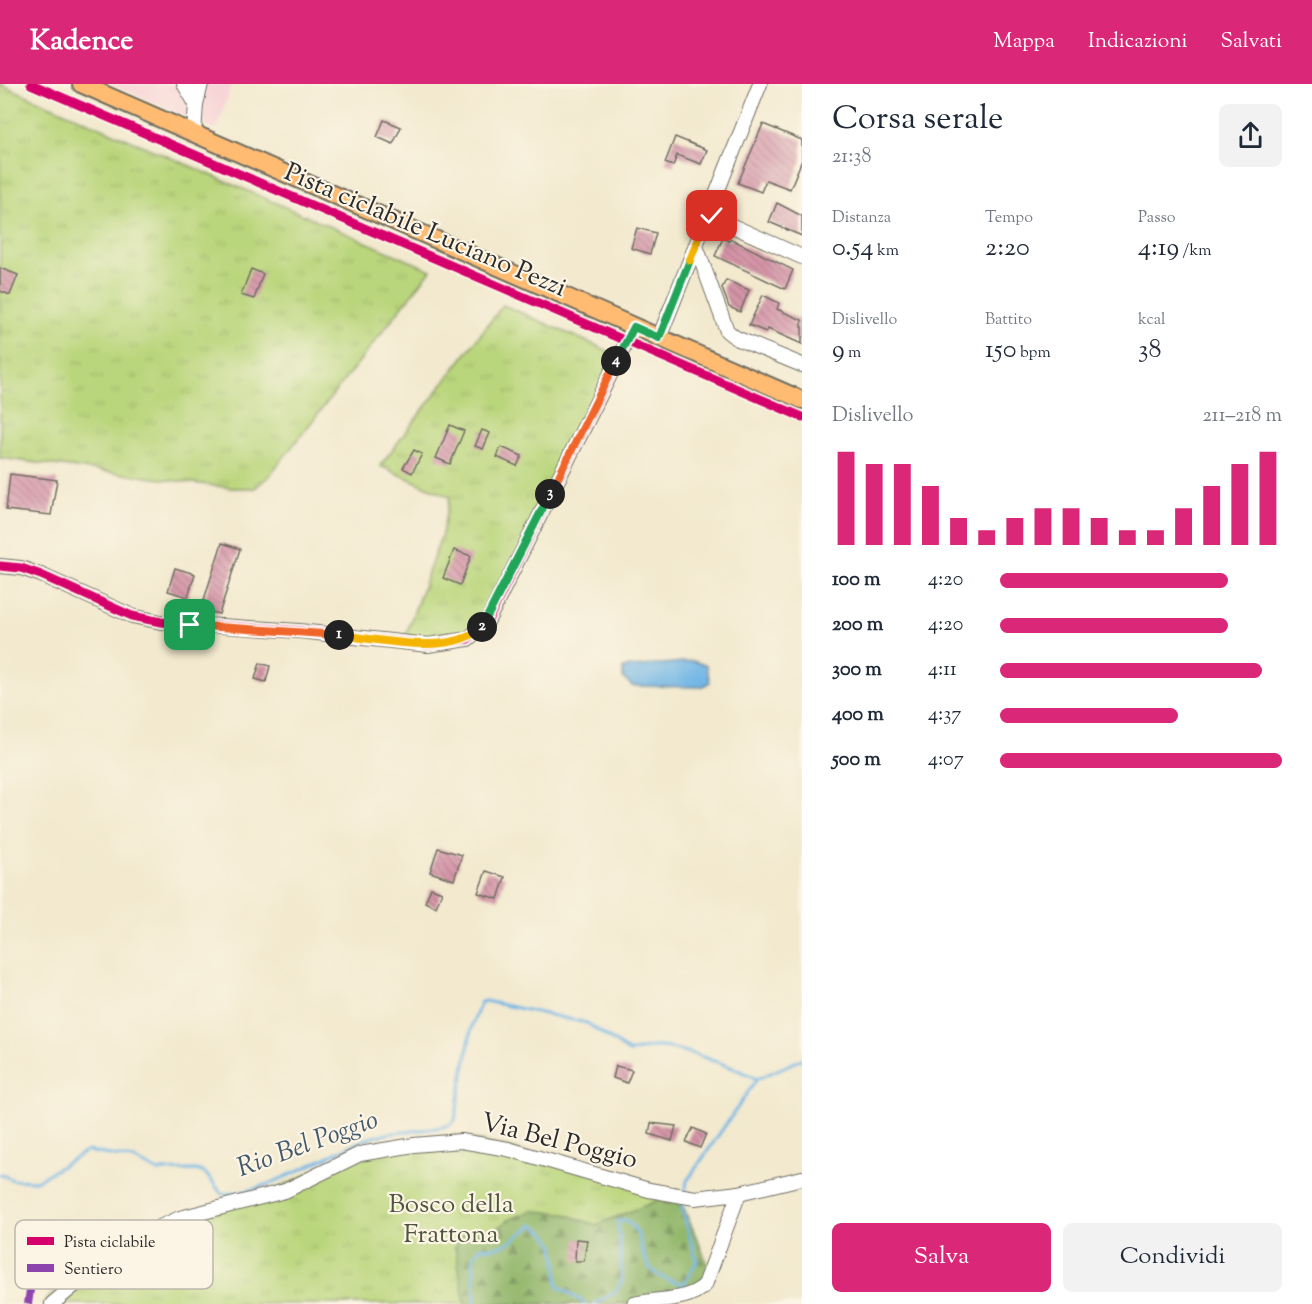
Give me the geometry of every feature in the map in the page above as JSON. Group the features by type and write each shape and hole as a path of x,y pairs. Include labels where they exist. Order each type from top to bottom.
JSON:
{"main road":[{"path":"81,84 802,400"}],"street":[{"path":"184,84 196,104"},
{"path":"194,133 196,104 201,84"},
{"path":"659,338 760,84"},
{"path":"708,214 802,257"},
{"path":"696,246 727,331 736,338 802,365"},
{"path":"0,566 21,568 41,574 132,616 161,622 299,631 428,645 468,639 487,622 634,327"},
{"name":"Via Bel Poggio","path":"176,1220 285,1191 360,1154 403,1146 460,1141 508,1149 674,1196 695,1198 739,1193 802,1178"},
{"path":"634,1304 653,1299 683,1298 695,1294 705,1285 739,1193"},
{"name":"Via Bel Poggio","path":"52,1304 70,1289"}],"shaded area":[{"path":"111,84 232,84 216,130"}],"green space":[{"path":"0,84 431,270 269,476 255,488 232,488 0,458"},
{"path":"503,305 615,354 510,576 469,637 403,643 442,534 450,497 380,466"},
{"name":"Bosco della Frattona","path":"458,1135 673,1191 700,1246 626,1304 42,1304 57,1289 213,1289 213,1220 186,1220 268,1192 358,1151 407,1140"},
{"path":"659,1200 683,1206 711,1272 708,1282 644,1304 465,1304 455,1246 465,1232 490,1233 510,1219 532,1211 562,1213 596,1225"}],"water":[{"path":"693,661 706,665 710,682 702,687 632,686 623,678 623,668"}],"building":[{"path":"384,120 401,127 393,144 377,137"},
{"path":"763,124 802,140 802,160 790,189 766,180 761,192 738,183"},
{"path":"675,137 707,150 701,164 677,155 673,166 665,163"},
{"path":"777,203 802,216 802,236 769,222"},
{"path":"637,228 656,233 650,254 631,248"},
{"path":"723,238 729,241 731,239 793,270 785,289 715,256"},
{"path":"0,268 18,275 10,295 0,291"},
{"path":"251,269 263,274 254,299 241,295"},
{"path":"726,280 749,290 740,312 729,307 722,288"},
{"path":"763,295 779,303 777,309 802,320 802,344 768,329 766,332 749,325"},
{"path":"450,425 464,431 450,464 436,458"},
{"path":"482,430 490,433 483,449 475,446"},
{"path":"501,447 522,456 517,466 497,457"},
{"path":"414,450 422,454 412,473 403,468"},
{"path":"10,474 57,480 51,515 6,510"},
{"path":"222,543 240,549 219,614 201,609"},
{"path":"454,550 471,556 460,585 443,578"},
{"path":"175,568 195,574 188,597 168,591"},
{"path":"260,663 270,666 266,682 255,679"},
{"path":"438,848 462,855 454,880 430,872"},
{"path":"486,871 505,877 498,899 478,893"},
{"path":"431,888 442,892 436,907 425,902"},
{"path":"616,1066 632,1070 627,1083 613,1078"},
{"path":"651,1123 676,1126 672,1141 649,1134"},
{"path":"693,1128 706,1134 700,1148 686,1142"},
{"path":"576,1239 587,1240 584,1261 575,1261"}],"waterway":[{"name":"Rio Bel Poggio","path":"0,1174 13,1180 36,1181 87,1151 133,1159 157,1171 196,1170 205,1173 222,1194 239,1193 277,1181 373,1137 450,1125 455,1120 472,1025 481,1002 485,1001 587,1023 629,1052 653,1047 675,1049 720,1063 757,1079"},
{"path":"685,1193 687,1181 757,1079 802,1059"},
{"path":"594,1304 616,1292 622,1280 618,1221 626,1220 634,1228 648,1264 654,1272 666,1279 684,1284 697,1261 682,1209 684,1200"},
{"path":"475,1304 473,1257 481,1247 503,1245 533,1225 548,1236 555,1250 558,1286 586,1304"}],"marked path":[{"path":"28,1304 30,1289"}],"cycle path":[{"name":"Pista ciclabile Luciano Pezzi","path":"31,84 802,417"},
{"path":"0,566 21,568 132,616 161,622 299,631 428,645 468,639 487,622 634,327"}],"route":[{"path":"190,625 299,631 428,645 468,639 475,634 487,622 634,327 659,338 708,214 712,216"}]}
